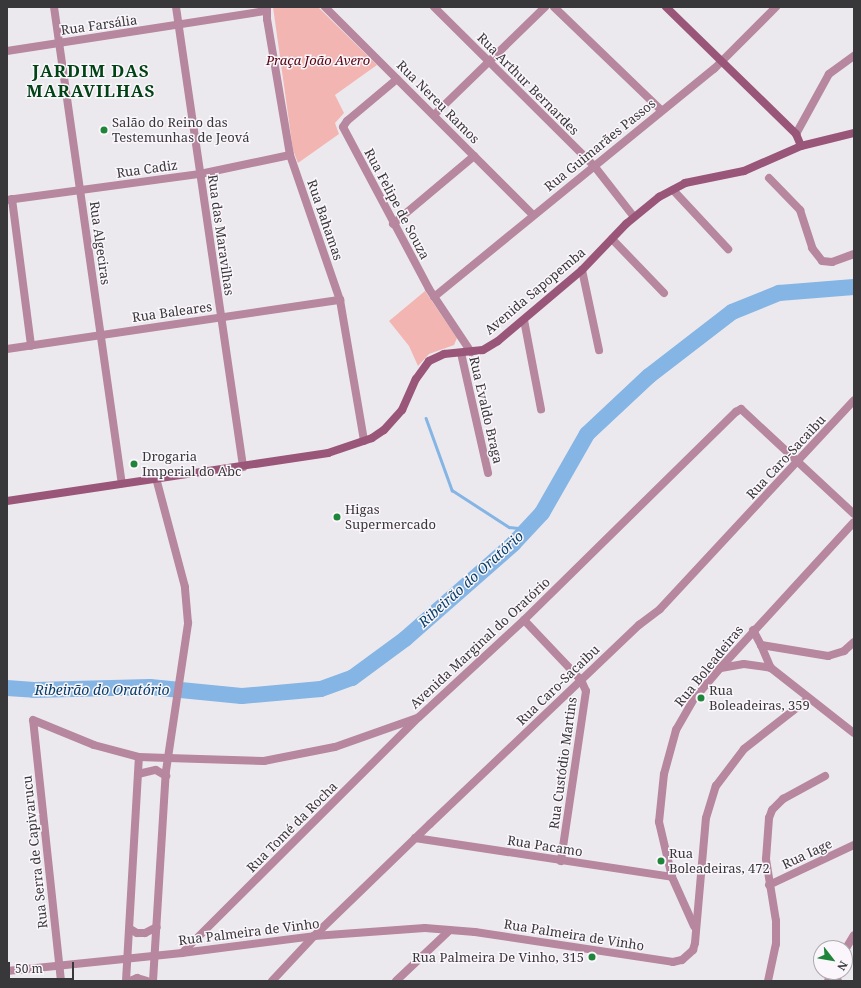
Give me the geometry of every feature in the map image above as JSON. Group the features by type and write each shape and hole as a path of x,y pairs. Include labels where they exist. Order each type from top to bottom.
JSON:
{"main road":[{"path":"666,7 796,134 802,146"},
{"name":"Avenida Sapopemba","path":"7,501 156,478 243,467 328,453 364,441 384,430 397,416 416,379 429,361 438,355 471,352 488,347 524,320 582,270 634,217 673,190 695,180 744,171 802,146 854,133"}],"street":[{"name":"Rua Algeciras","path":"54,7 122,483"},
{"name":"Rua das Maravilhas","path":"176,7 243,467"},
{"name":"Rua Nereu Ramos","path":"325,7 533,215"},
{"name":"Rua Arthur Bernardes","path":"434,7 595,167 634,217"},
{"path":"434,116 490,63 545,7"},
{"path":"554,7 661,110"},
{"name":"Rua Guimarães Passos","path":"434,297 533,215 595,167 661,110 722,62 776,7"},
{"name":"Rua Farsália","path":"7,51 179,25 267,9"},
{"name":"Rua Bahamas","path":"267,9 290,155 340,300 364,441"},
{"path":"796,134 829,74 854,56"},
{"name":"Rua Felipe de Souza","path":"397,79 347,121 343,127 393,224 434,297 471,352"},
{"name":"Rua Cadiz","path":"9,200 80,192 200,174 290,155"},
{"path":"393,224 474,156"},
{"path":"769,178 800,210 812,248 822,261 828,263 854,254"},
{"path":"673,190 728,250"},
{"path":"9,200 31,346"},
{"path":"612,239 664,293"},
{"path":"582,270 599,350"},
{"name":"Rua Baleares","path":"7,349 340,300"},
{"path":"524,320 541,409"},
{"name":"Rua Evaldo Braga","path":"461,353 488,473"},
{"name":"Rua Caro-Sacaibu","path":"272,981 314,936 415,838 645,620 665,604 854,400"},
{"name":"Avenida Marginal do Oratório","path":"33,720 94,745 140,757 264,761 335,747 420,717 524,620 718,428 741,409 797,462"},
{"path":"797,462 854,514"},
{"path":"153,981 166,776 188,608 156,478"},
{"name":"Rua Boleadeiras","path":"695,927 672,877 659,822 660,799 670,747 686,710 720,668 753,630 854,522"},
{"name":"Rua Custódio Martins","path":"524,620 581,680 586,691 586,703 561,861"},
{"path":"753,630 771,668 808,699 854,733"},
{"path":"761,645 828,656 844,651 854,642"},
{"path":"720,668 744,664 771,668"},
{"name":"Rua Palmeira de Vinho","path":"7,971 59,967 182,953 314,936 401,929 450,930 674,962 686,958 693,950 706,818 716,786 730,765 744,750 808,699"},
{"name":"Rua Tomé da Rocha","path":"182,953 420,717"},
{"name":"Rua Serra de Capivarucu","path":"33,720 60,981"},
{"path":"126,981 140,757"},
{"path":"138,774 156,770 166,776"},
{"path":"768,981 776,944 776,921 769,885 765,842 772,810 800,788 825,776"},
{"name":"Rua Pacamo","path":"415,838 672,877"},
{"name":"Rua Iage","path":"769,885 854,845"},
{"path":"130,929 137,933 145,933 157,927"},
{"path":"396,981 450,930"},
{"path":"130,981 140,978 147,981"}],"green space":[{"name":"Praça João Avero","path":"273,7 318,7 377,65 335,95 344,113 335,123 339,134 298,163 293,150"},
{"path":"425,291 457,338 454,345 429,354 418,366 409,346 389,321"}],"waterway":[{"name":"Ribeirão do Oratório","path":"7,688 34,690 150,687 242,696 321,689 352,678 405,639 513,544 542,513 587,434 649,376 732,312 779,293 854,287"},
{"path":"426,418 452,490 509,527 528,529"}],"place":[{"name":"Salão do Reino das Testemunhas de Jeová","path":"104,130"},
{"name":"Drogaria Imperial do Abc","path":"134,464"},
{"name":"Higas Supermercado","path":"337,517"},
{"name":"Rua Boleadeiras, 359","path":"701,698"},
{"name":"Rua Boleadeiras, 472","path":"661,861"},
{"name":"Rua Palmeira De Vinho, 315","path":"592,957"}],"district":[{"name":"JARDIM DAS MARAVILHAS","path":"91,81"}]}
